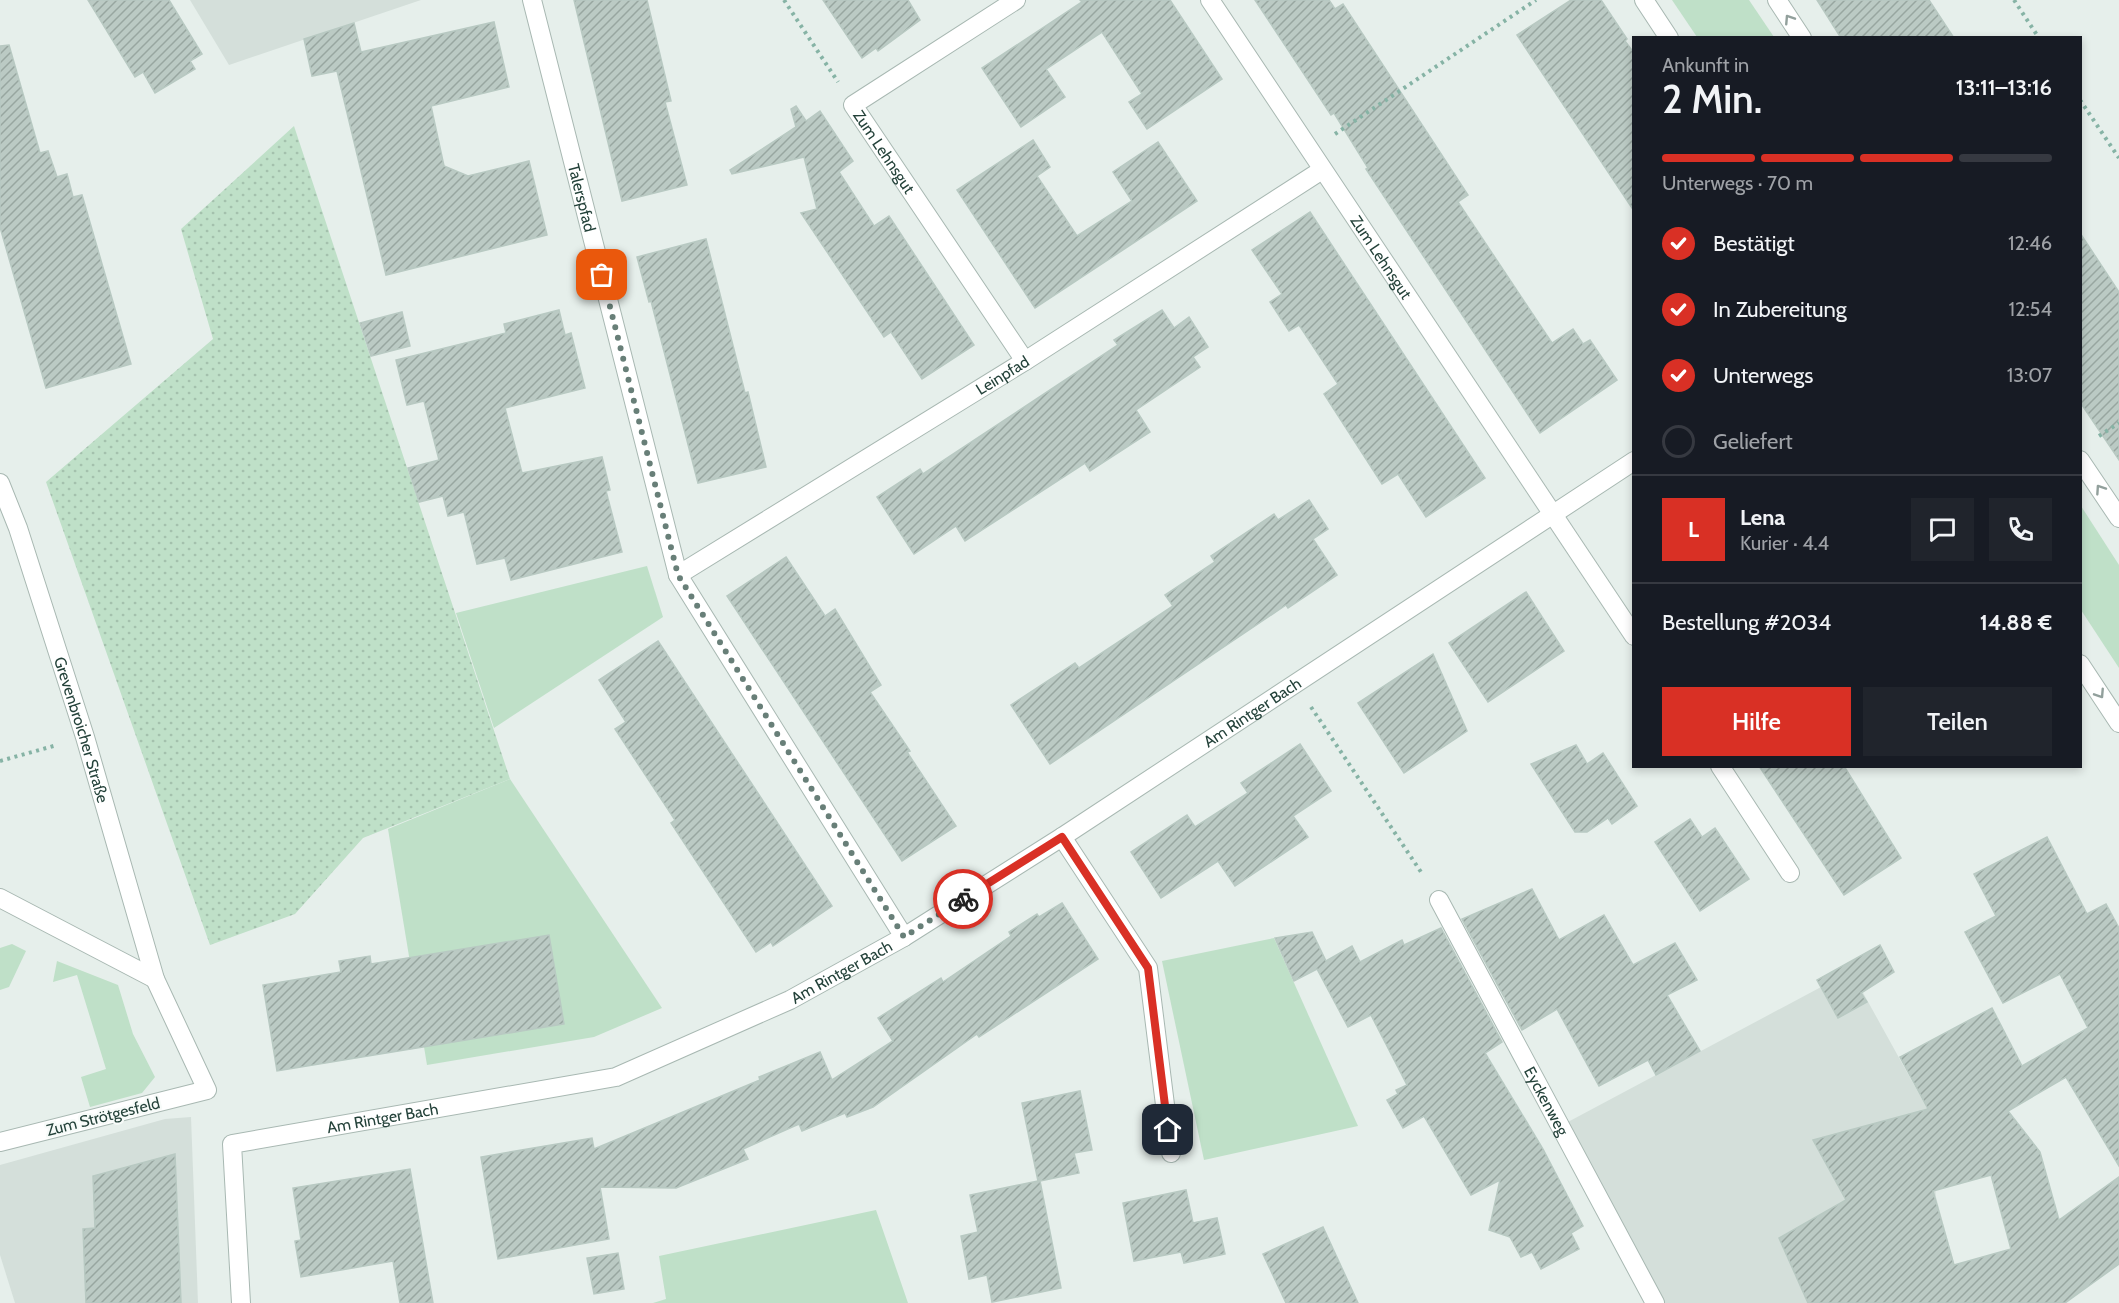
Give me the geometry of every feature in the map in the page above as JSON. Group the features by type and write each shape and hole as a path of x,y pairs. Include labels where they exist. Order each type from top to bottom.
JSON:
{"street":[{"name":"Talerspfad","path":"532,0 678,575 904,937"},
{"name":"Zum Lehnsgut","path":"1016,0 853,105 1025,361"},
{"name":"Zum Lehnsgut","path":"1210,0 1309,152 1632,633"},
{"path":"1644,0 1668,36"},
{"path":"1777,0 1801,36"},
{"name":"Leinpfad","path":"678,575 1025,361 1322,170"},
{"name":"Am Rintger Bach","path":"241,1303 232,1144 616,1077 790,1000 904,937 1062,837 1632,462"},
{"path":"2082,463 2119,519"},
{"name":"Grevenbroicher Straße","path":"0,483 18,528 86,737 156,979 207,1090"},
{"path":"2082,667 2119,723"},
{"path":"1721,768 1790,873"},
{"path":"1062,837 1148,968 1171,1154"},
{"path":"0,898 156,979"},
{"name":"Eyckenweg","path":"1439,900 1655,1303"},
{"name":"Zum Strötgesfeld","path":"0,1142 207,1090"}],"path":[{"path":"784,0 853,105"},
{"path":"1309,152 1536,0"},
{"path":"2014,0 2038,36"},
{"path":"2082,103 2119,158"},
{"path":"1296,684 1439,900"},
{"path":"0,761 86,737"}],"shaded area":[{"path":"190,0 421,0 229,65"},
{"path":"1851,971 1939,1130 1933,1163 1936,1197 1965,1303 1663,1303 1566,1123"},
{"path":"191,1117 198,1303 15,1303 0,1255 0,1165 165,1119"}],"green space":[{"path":"1672,0 1749,0 1773,36 1696,36"},
{"path":"294,126 510,779 363,838 295,914 210,945 46,482 213,339 181,229"},
{"path":"2082,508 2119,565 2119,668 2082,612"},
{"path":"647,566 663,617 494,728 456,613"},
{"path":"510,779 662,1008 594,1037 427,1065 388,829"},
{"path":"1274,938 1358,1126 1204,1160 1162,961"},
{"path":"12,944 26,951 9,987 0,990 0,948"},
{"path":"57,961 118,985 133,1034 155,1077 142,1093 90,1107 81,1077 106,1069 77,975 53,982"},
{"path":"876,1210 908,1303 653,1303 666,1299 659,1256"}],"building":[{"path":"88,0 169,0 202,54 190,61 195,69 155,93 143,72 135,77"},
{"path":"574,0 647,0 671,101 665,102 687,185 622,201"},
{"path":"823,0 908,0 920,20 878,51 876,48 862,58"},
{"path":"1080,0 1170,0 1222,79 1147,129 1129,102 1142,94 1102,32 1046,69 1065,97 1021,127 982,68 1082,2"},
{"path":"1255,0 1329,0 1335,9 1343,4 1468,195 1458,202 1552,343 1573,329 1583,344 1590,340 1617,380 1540,433 1366,169 1368,168 1334,113 1331,115"},
{"path":"1571,0 1601,0 1627,39 1625,41 1632,50 1632,208 1517,35"},
{"path":"1817,0 1929,0 1953,36 1840,36"},
{"path":"494,22 509,87 431,106 444,166 468,176 529,161 547,235 386,275 337,71 312,76 304,39 354,23 361,52"},
{"path":"9,45 40,153 48,151 57,177 67,174 73,197 82,195 131,364 46,388 0,227 0,46"},
{"path":"796,106 806,121 820,111 853,161 839,172 874,226 889,216 974,345 922,379 891,332 884,337 801,213 817,209 804,157 732,174 730,170 796,127 791,109"},
{"path":"1033,140 1050,167 1037,176 1077,236 1132,201 1113,172 1158,142 1197,201 1035,308 957,190"},
{"path":"1310,212 1485,478 1426,517 1398,474 1382,484 1324,394 1338,384 1299,325 1289,331 1270,302 1282,294 1252,250"},
{"path":"2082,236 2119,292 2119,460 2082,405"},
{"path":"706,239 766,467 698,483 651,301 649,302 637,257"},
{"path":"559,310 565,335 571,333 585,388 505,408 522,473 602,457 610,490 606,491 622,552 511,580 505,558 477,564 464,512 448,516 443,496 419,502 408,468 439,460 424,401 407,405 396,360 506,333 504,324"},
{"path":"1162,310 1174,328 1189,317 1208,347 1193,357 1200,367 1136,410 1150,432 1090,471 1085,463 965,541 956,526 914,554 877,497 920,469 923,474 1118,345 1114,340"},
{"path":"402,312 410,346 371,356 360,323"},
{"path":"1309,500 1328,529 1313,539 1337,575 1288,608 1286,605 1050,764 1011,705 1075,663 1079,668 1173,606 1165,595 1215,562 1211,556 1274,514 1278,520"},
{"path":"786,557 825,616 835,609 881,685 870,692 956,826 902,861 727,596"},
{"path":"1526,592 1564,651 1488,702 1449,643"},
{"path":"658,641 832,906 773,946 771,942 756,952 671,823 675,820 615,729 626,722 599,680"},
{"path":"1433,654 1467,731 1404,773 1358,703"},
{"path":"1300,744 1331,791 1293,816 1308,837 1235,886 1218,861 1161,898 1131,852 1187,815 1195,827 1248,793 1241,783"},
{"path":"1576,745 1587,764 1603,753 1637,806 1612,824 1608,818 1587,832 1575,832 1531,764"},
{"path":"1760,768 1845,768 1901,858 1844,895"},
{"path":"1690,819 1702,837 1715,828 1749,879 1700,911 1655,842"},
{"path":"2047,837 2087,914 2106,904 2119,928 2119,1166 2066,1077 2008,1111 2040,1152 2059,1220 2119,1177 2119,1264 2065,1303 1808,1303 1779,1238 1846,1200 1813,1140 1928,1109 1900,1057 1992,1008 2022,1066 2088,1028 2060,974 2003,1003 1965,932 1996,916 1974,874","holes":["1991,1175 2011,1249 1954,1265 1933,1191"]},
{"path":"1532,889 1559,940 1604,915 1633,965 1675,943 1697,980 1667,995 1700,1051 1656,1075 1648,1060 1599,1086 1557,1009 1522,1030 1462,919"},
{"path":"1062,903 1098,959 979,1037 977,1034 873,1107 847,1117 845,1113 802,1131 799,1124 743,1149 748,1159 676,1188 600,1187 609,1239 498,1259 481,1157 592,1138 594,1149 760,1080 759,1077 820,1052 832,1080 893,1041 878,1018 941,978 943,982 1011,936 1009,932 1037,914 1039,917"},
{"path":"1441,928 1502,1042 1485,1053 1543,1149 1583,1226 1571,1233 1579,1249 1541,1269 1532,1252 1521,1257 1510,1237 1489,1230 1500,1180 1471,1195 1424,1116 1403,1128 1387,1100 1398,1094 1396,1090 1407,1085 1371,1015 1348,1027 1317,969 1294,981 1275,938 1312,932 1326,961 1352,946 1360,962 1402,940 1404,945"},
{"path":"549,935 564,1024 277,1071 263,985 341,972 339,961 370,956 371,964"},
{"path":"1880,945 1894,972 1861,993 1867,1002 1838,1018 1817,980"},
{"path":"1080,1091 1092,1150 1074,1153 1079,1173 1040,1181 1061,1288 992,1302 987,1275 969,1279 961,1236 978,1232 970,1195 1038,1181 1022,1103"},
{"path":"175,1154 181,1303 86,1303 83,1229 95,1228 93,1176"},
{"path":"410,1169 433,1303 400,1303 393,1261 301,1277 295,1241 301,1240 293,1188"},
{"path":"1186,1190 1193,1223 1217,1218 1225,1254 1184,1263 1181,1252 1134,1261 1123,1203"},
{"path":"1323,1227 1358,1303 1286,1303 1263,1254"},
{"path":"618,1253 624,1289 594,1294 587,1258"}],"way so far":[{"path":"602,275 678,575 904,937 963,899"}],"route":[{"path":"963,899 1062,837 1148,968 1168,1130"}]}
